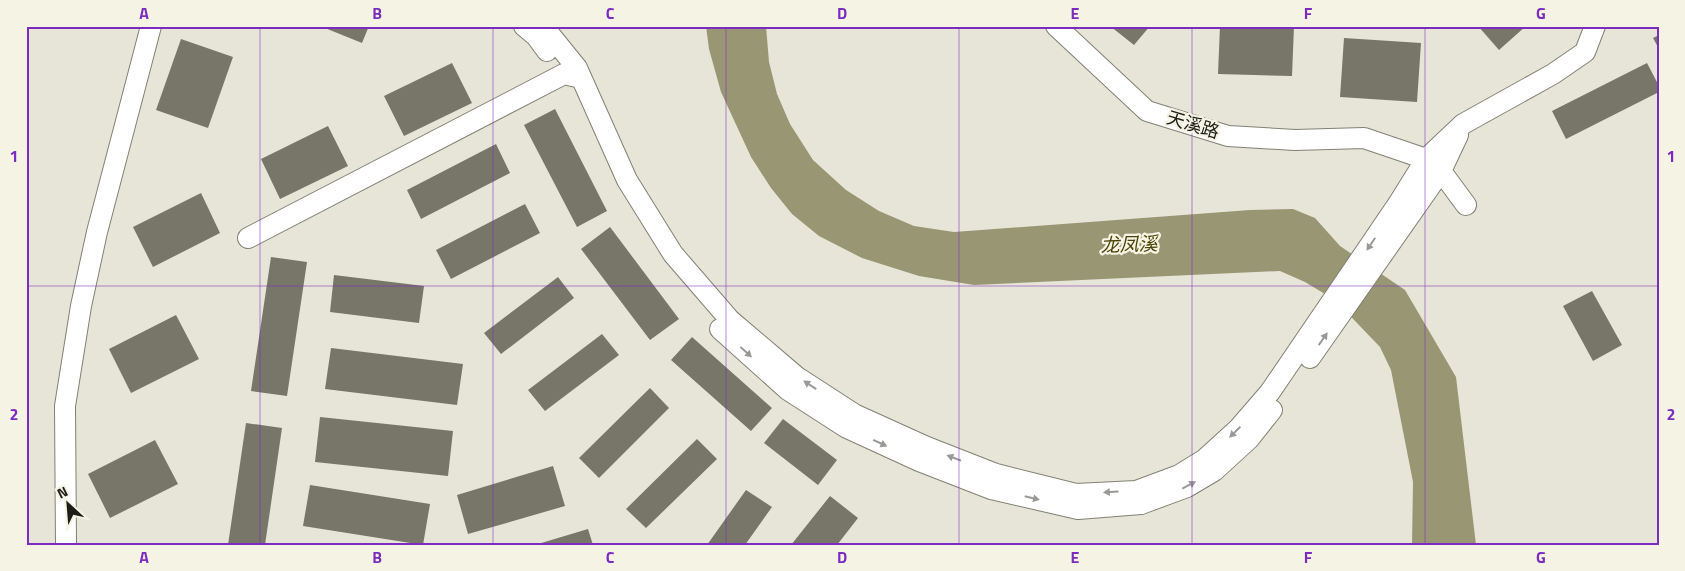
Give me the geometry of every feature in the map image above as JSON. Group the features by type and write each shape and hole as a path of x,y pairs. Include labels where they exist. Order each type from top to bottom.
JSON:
{"street":[{"path":"66,545 64,484 66,397 81,306 97,232 151,26"},
{"path":"524,26 571,69"},
{"path":"542,26 571,69 627,180 673,254 730,320 797,377 854,414 926,447 996,474 1076,494 1136,491 1179,474 1210,465 1270,392 1405,209 1464,124 1553,74 1585,52 1595,26"},
{"name":"天溪路","path":"1056,26 1147,111 1228,136 1295,140 1364,138 1434,165"},
{"path":"248,238 571,69"},
{"path":"1434,165 1466,205"}],"water":[{"name":"龙凤溪","path":"706,26 766,26 769,62 777,94 790,124 813,160 846,190 879,211 914,226 954,232 1250,210 1293,209 1315,218 1340,246 1405,290 1456,377 1476,545 1412,545 1413,482 1391,370 1380,347 1335,300 1305,282 1280,271 974,285 919,276 862,258 819,236 792,214 771,188 751,157 721,92 709,49"}],"building":[{"path":"320,26 369,26 362,43"},
{"path":"1110,26 1150,26 1134,45"},
{"path":"1220,26 1294,26 1292,76 1218,74"},
{"path":"1478,26 1526,26 1499,50"},
{"path":"1659,35 1659,49 1653,38"},
{"path":"1344,38 1421,43 1417,102 1340,97"},
{"path":"181,39 233,57 208,128 156,110"},
{"path":"452,63 472,103 404,136 384,96"},
{"path":"1647,63 1659,86 1659,92 1566,139 1552,111"},
{"path":"555,109 607,211 577,227 524,125"},
{"path":"328,126 348,166 280,199 261,159"},
{"path":"496,144 510,173 421,219 407,190"},
{"path":"201,193 220,233 153,267 133,227"},
{"path":"525,204 540,233 451,279 436,250"},
{"path":"610,227 679,319 650,340 581,249"},
{"path":"271,257 307,262 287,396 251,391"},
{"path":"334,275 424,286 419,323 330,312"},
{"path":"558,277 574,298 501,354 484,333"},
{"path":"1592,291 1622,345 1593,361 1563,306"},
{"path":"176,315 199,359 131,393 109,349"},
{"path":"602,334 619,355 545,411 528,390"},
{"path":"692,337 772,408 751,431 671,360"},
{"path":"331,348 463,364 457,405 325,389"},
{"path":"650,388 669,408 599,478 579,458"},
{"path":"320,417 453,431 448,476 315,462"},
{"path":"783,419 837,460 818,485 764,443"},
{"path":"246,423 282,428 265,545 228,545"},
{"path":"697,439 717,459 646,528 626,509"},
{"path":"155,440 178,484 110,518 88,474"},
{"path":"553,466 565,506 468,534 457,495"},
{"path":"310,485 430,504 423,545 303,526"},
{"path":"746,490 772,507 745,545 707,545"},
{"path":"830,496 858,518 837,545 791,545"},
{"path":"588,529 593,545 538,545 538,544"}]}
